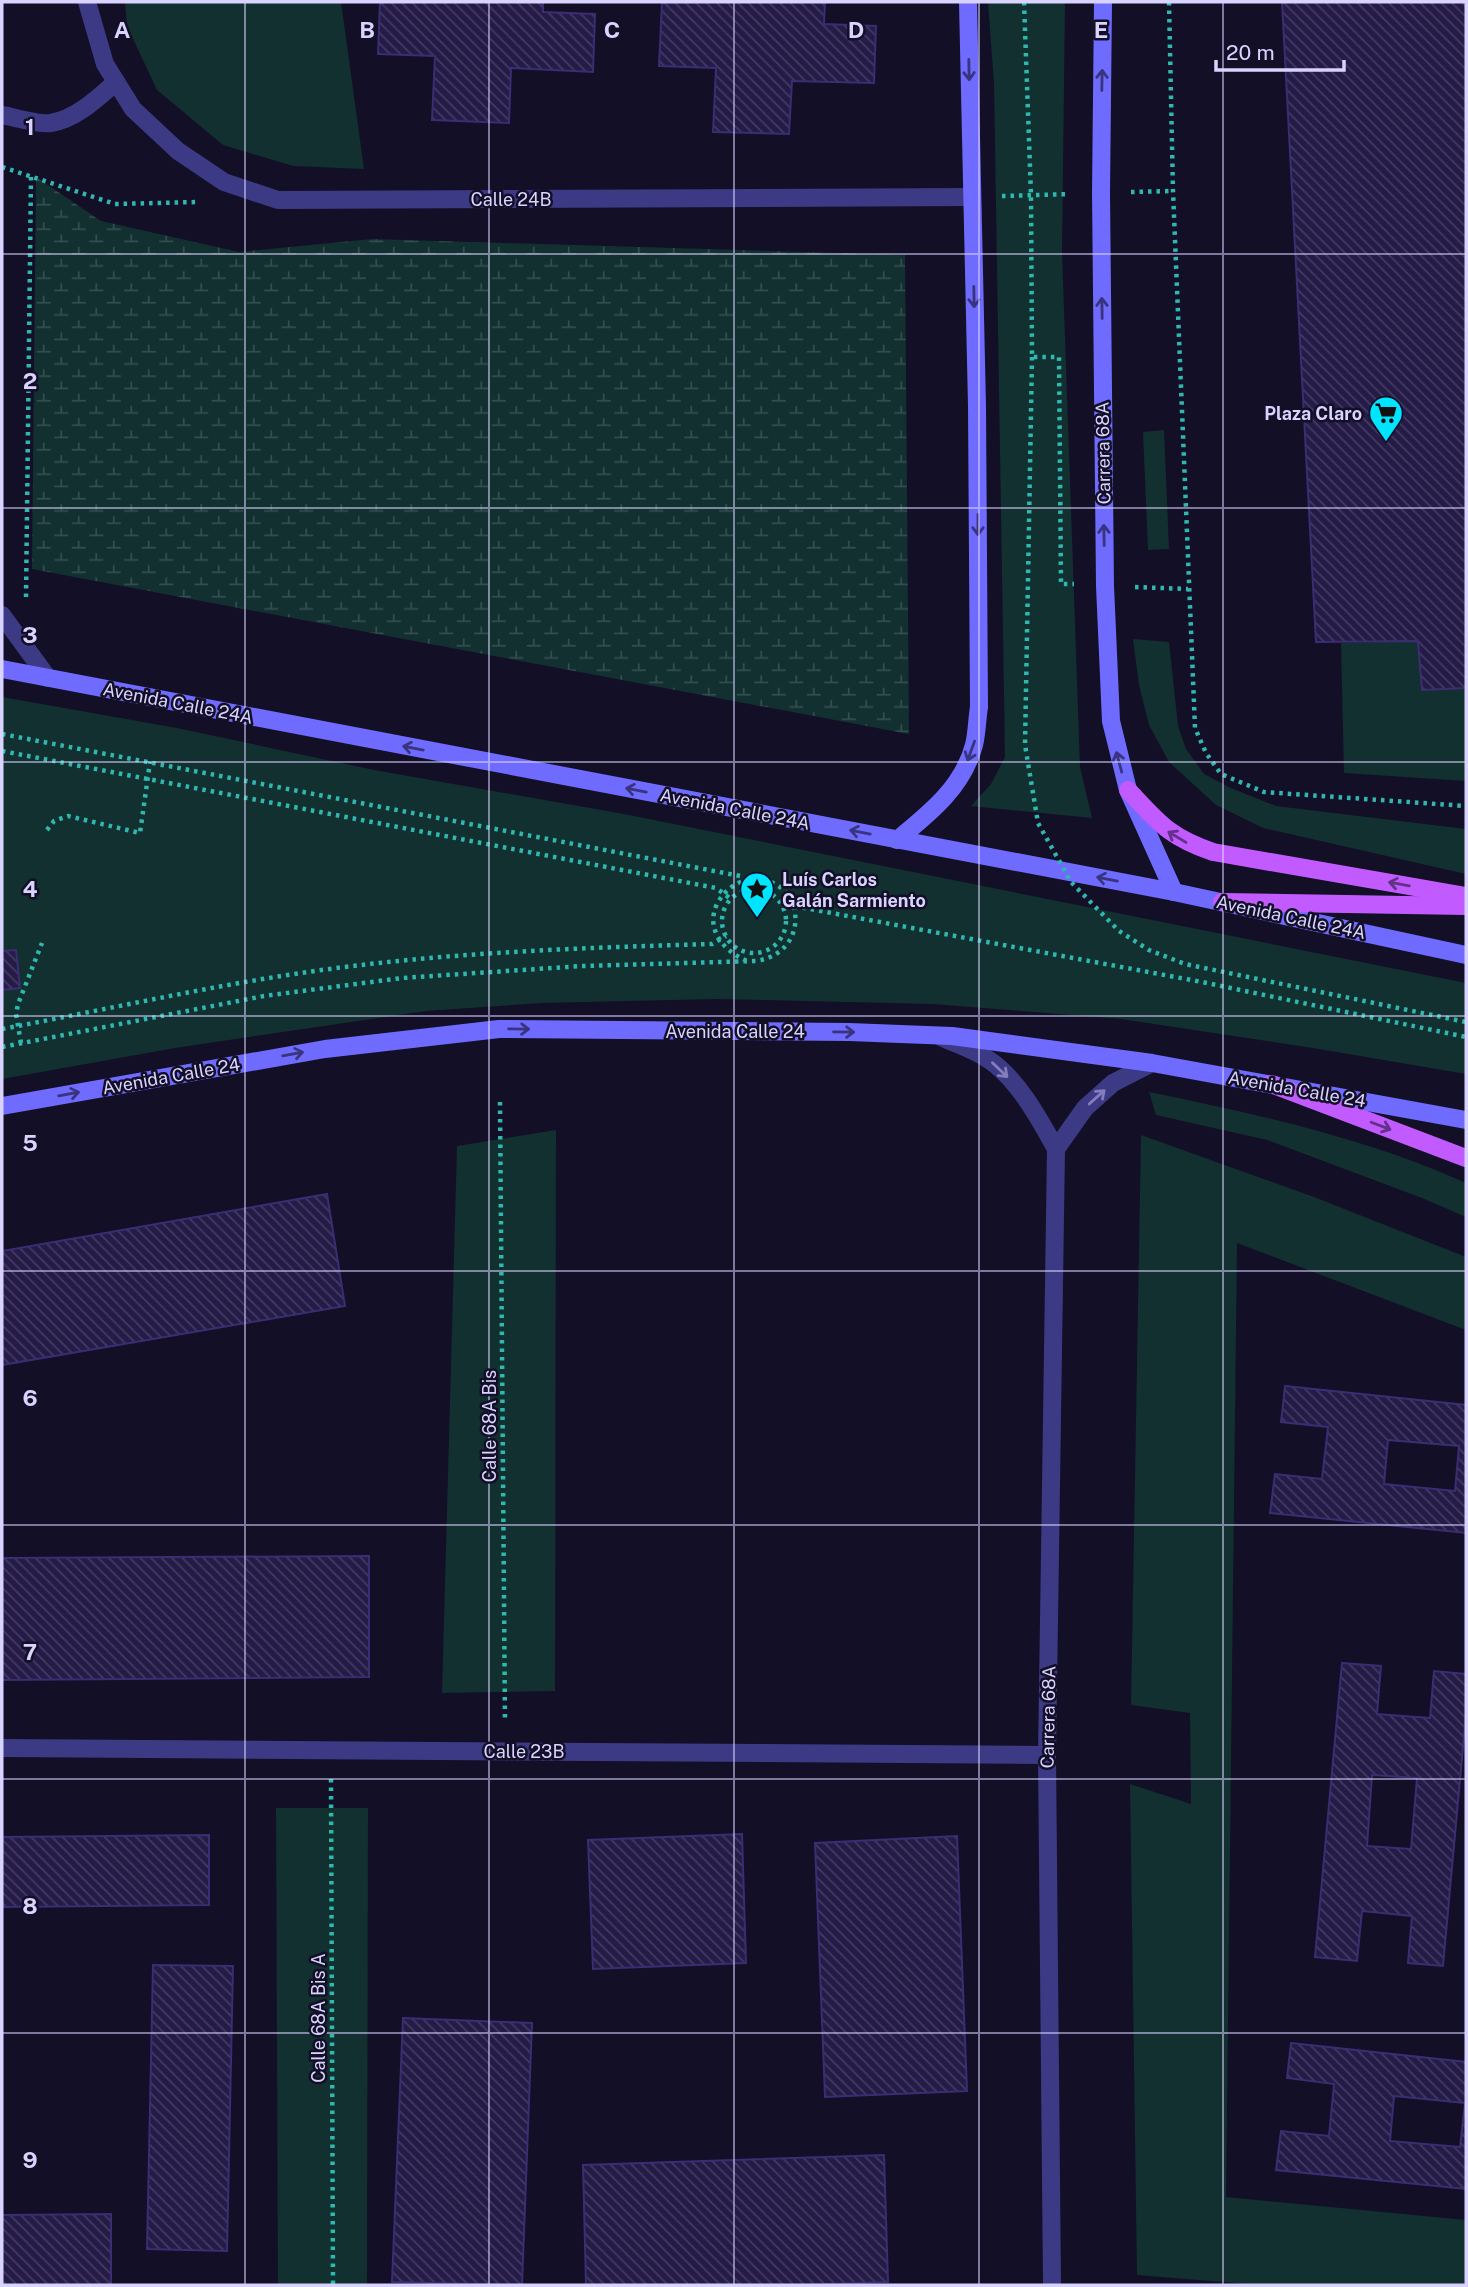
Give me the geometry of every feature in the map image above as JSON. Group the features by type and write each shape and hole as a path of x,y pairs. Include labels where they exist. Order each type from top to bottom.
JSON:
{"main road":[{"path":"897,840 939,805 958,783 974,745 979,707 977,406 968,2"},
{"name":"Carrera 68A","path":"1103,2 1101,193 1105,586 1111,721 1128,790 1174,892"},
{"name":"Avenida Calle 24A","path":"2,669 1174,892 1466,955"},
{"path":"1128,790 1166,830 1186,843 1213,852 1466,896"},
{"path":"1222,902 1466,906"},
{"name":"Avenida Calle 24","path":"2,1105 325,1049 499,1029 849,1032 952,1036 1152,1063 1466,1120"},
{"path":"1271,1084 1466,1158"}],"street":[{"name":"Calle 24B","path":"87,2 106,64 133,109 178,151 224,182 278,200 971,197"},
{"path":"2,115 50,124 75,114 117,82"},
{"path":"2,615 48,678"},
{"name":"Carrera 68A","path":"941,1037 987,1058 1010,1080 1036,1113 1056,1149 1047,1755 1052,2285"},
{"path":"1056,1149 1085,1108 1112,1083 1152,1063"},
{"name":"Calle 23B","path":"2,1748 1047,1755"}],"path":[{"path":"1024,2 1031,195 1032,357 1025,745 1038,823 1071,882 1118,931 1150,950 1185,964 1466,1022"},
{"path":"1169,2 1172,191 1195,728 1206,753 1221,774 1264,792 1466,806"},
{"path":"2,167 115,204 210,202"},
{"path":"26,601 31,176"},
{"path":"1032,357 1059,357 1061,584"},
{"path":"2,734 740,876 750,889"},
{"path":"2,751 716,888 731,899"},
{"path":"47,830 54,821 68,816 140,833 150,762"},
{"path":"2,1047 264,996 402,978 582,965 756,961 773,957 786,947 794,932 796,914 791,900 777,886 765,881 745,881 733,885 717,906 714,920 719,941 733,956 747,961"},
{"path":"750,889 769,892 782,906 786,916 783,935 768,949 749,952 732,944 726,936 723,916 731,899 739,892 750,889"},
{"path":"793,906 1202,982 1466,1037"},
{"path":"2,1029 177,993 296,974 456,956 712,944 726,936"},
{"path":"21,1043 18,1004 42,943"},
{"name":"Calle 68A Bis","path":"500,1102 505,1751"},
{"name":"Calle 68A Bis A","path":"331,1751 333,2285"}],"green space":[{"path":"125,2 341,2 364,169 293,166 223,145 157,90 127,26"},
{"path":"988,2 1065,2 1062,252 1080,767 1092,818 971,806 991,784 1005,757 994,84"},
{"path":"36,177 101,221 239,252 372,239 905,255 909,734 32,569"},
{"path":"1164,430 1169,549 1148,550 1143,432"},
{"path":"1133,639 1169,642 1178,726 1186,749 1204,774 1276,806 1466,829 1466,874 1263,828 1216,805 1169,762 1149,725 1139,685"},
{"path":"1418,641 1422,690 1466,688 1466,781 1344,773 1341,643"},
{"path":"2,697 177,728 374,770 624,814 1466,983 1466,1074 1121,1019 933,1004 716,999 542,1003 426,1011 175,1048 2,1079"},
{"path":"1149,1092 1310,1129 1428,1167 1466,1183 1466,1217 1267,1140 1156,1115"},
{"path":"556,1130 555,1691 442,1693 457,1146"},
{"path":"1141,1135 1314,1197 1466,1257 1466,1330 1237,1243 1226,2197 1466,2220 1466,2285 1260,2285 1137,2275 1130,1784 1191,1804 1190,1713 1131,1705"},
{"path":"276,1808 368,1808 367,2285 278,2285"}],"building":[{"path":"380,2 543,2 543,12 595,14 593,72 511,68 509,123 432,120 435,56 378,54"},
{"path":"662,2 825,2 824,24 876,26 874,83 792,81 789,134 713,132 716,68 659,66"},
{"name":"Plaza Claro","path":"1282,2 1466,2 1466,688 1422,690 1418,641 1316,642"},
{"path":"16,950 20,988 2,990 2,951"},
{"path":"327,1194 345,1306 2,1365 2,1251"},
{"path":"1285,1386 1466,1405 1466,1533 1270,1513 1275,1474 1322,1479 1328,1427 1281,1422","holes":["1388,1440 1459,1446 1455,1491 1384,1484"]},
{"path":"369,1556 369,1677 2,1680 2,1558"},
{"path":"1342,1663 1381,1666 1377,1714 1430,1718 1434,1671 1466,1674 1466,1714 1443,1966 1408,1963 1412,1916 1362,1911 1357,1961 1315,1957","holes":["1372,1775 1417,1778 1411,1849 1367,1846"]},
{"path":"742,1834 746,1963 593,1969 588,1840"},
{"path":"209,1835 209,1905 2,1907 2,1837"},
{"path":"957,1836 967,2091 825,2097 815,1843"},
{"path":"153,1965 233,1966 227,2251 147,2249"},
{"path":"403,2018 532,2023 522,2285 392,2282"},
{"path":"1291,2043 1466,2062 1466,2189 1276,2170 1281,2131 1329,2136 1334,2084 1287,2078","holes":["1394,2096 1465,2103 1460,2147 1390,2141"]},
{"path":"884,2155 888,2282 799,2285 586,2285 583,2165"},
{"path":"111,2214 111,2285 2,2285 2,2215"}],"place":[{"name":"Plaza Claro","path":"1386,443"},
{"name":"Luís Carlos Galán Sarmiento","path":"757,919"}]}
